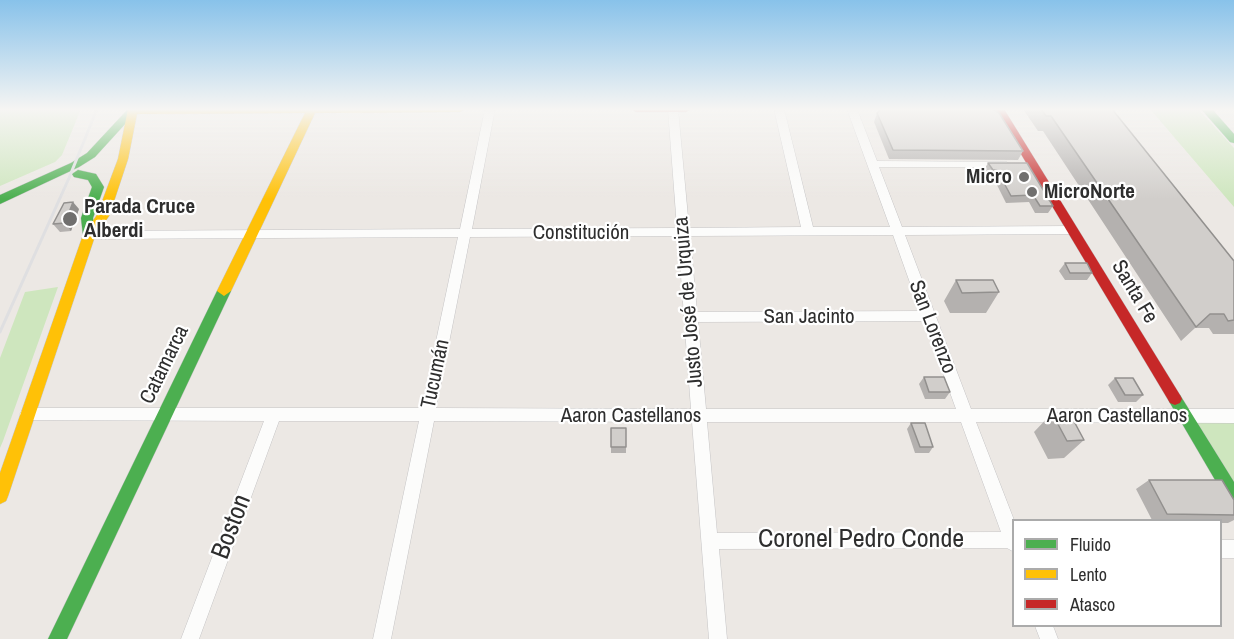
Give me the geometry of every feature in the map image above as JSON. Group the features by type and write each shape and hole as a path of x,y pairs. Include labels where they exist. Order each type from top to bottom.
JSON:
{"street":[{"path":"0,200 75,165 91,155 108,139"},
{"path":"0,496 90,235 103,216 127,139"},
{"name":"Catamarca","path":"57,639 298,139"},
{"name":"Tucumán","path":"382,639 484,139"},
{"name":"Justo José de Urquiza","path":"675,139 718,639"},
{"path":"785,139 808,232"},
{"name":"San Lorenzo","path":"863,139 1012,539"},
{"name":"Santa Fe","path":"1011,139 1021,165 1072,230 1234,497"},
{"path":"0,208 98,166 116,154 126,143"},
{"path":"872,164 1021,165"},
{"path":"78,174 92,177 98,187 87,218 90,235"},
{"name":"Constitución","path":"90,235 1072,230"},
{"name":"San Jacinto","path":"691,317 928,316"},
{"name":"Aaron Castellanos","path":"28,414 1234,416"},
{"name":"Boston","path":"190,639 274,415"},
{"name":"Coronel Pedro Conde","path":"710,540 1012,542"}],"green space":[{"path":"0,139 69,139 62,155 55,162 0,186"},
{"path":"1176,139 1226,139 1234,148 1234,207"},
{"path":"58,287 0,448 0,358 25,292"},
{"path":"1185,416 1234,416 1234,497"}],"building":[{"path":"888,139 1015,139 1023,151 893,150"},
{"path":"1067,139 1136,139 1234,261 1234,320 1228,321 1224,314 1210,314 1196,327"},
{"path":"988,163 1027,163 1053,206 1040,206 1033,195 1011,196 997,170 993,170"},
{"path":"73,202 65,223 53,224 64,203"},
{"path":"1065,263 1087,263 1092,273 1070,273"},
{"path":"956,280 993,280 999,292 962,293"},
{"path":"924,377 944,377 950,392 929,392"},
{"path":"1115,378 1133,378 1143,395 1125,395"},
{"path":"1069,412 1084,440 1067,441 1052,413"},
{"path":"911,423 925,423 933,447 920,447"},
{"path":"611,428 626,428 626,447 611,447"},
{"path":"1149,480 1222,480 1234,500 1234,515 1167,514"}],"railway":[{"path":"0,332 85,139"}],"traffic: fast":[{"path":"0,200 75,165 91,155 106,139"},
{"path":"78,174 92,177 98,187 87,218 89,235"},
{"path":"57,639 224,291"},
{"path":"1175,399 1234,497"}],"traffic: slow":[{"path":"0,496 89,235 103,216 123,159 127,139"},
{"path":"224,291 298,139"}],"traffic: jam":[{"path":"1017,139 1175,399"}],"place":[{"name":"Micro","path":"1024,177"},
{"name":"MicroNorte","path":"1032,192"},
{"name":"Parada Cruce Alberdi","path":"70,219"}]}
